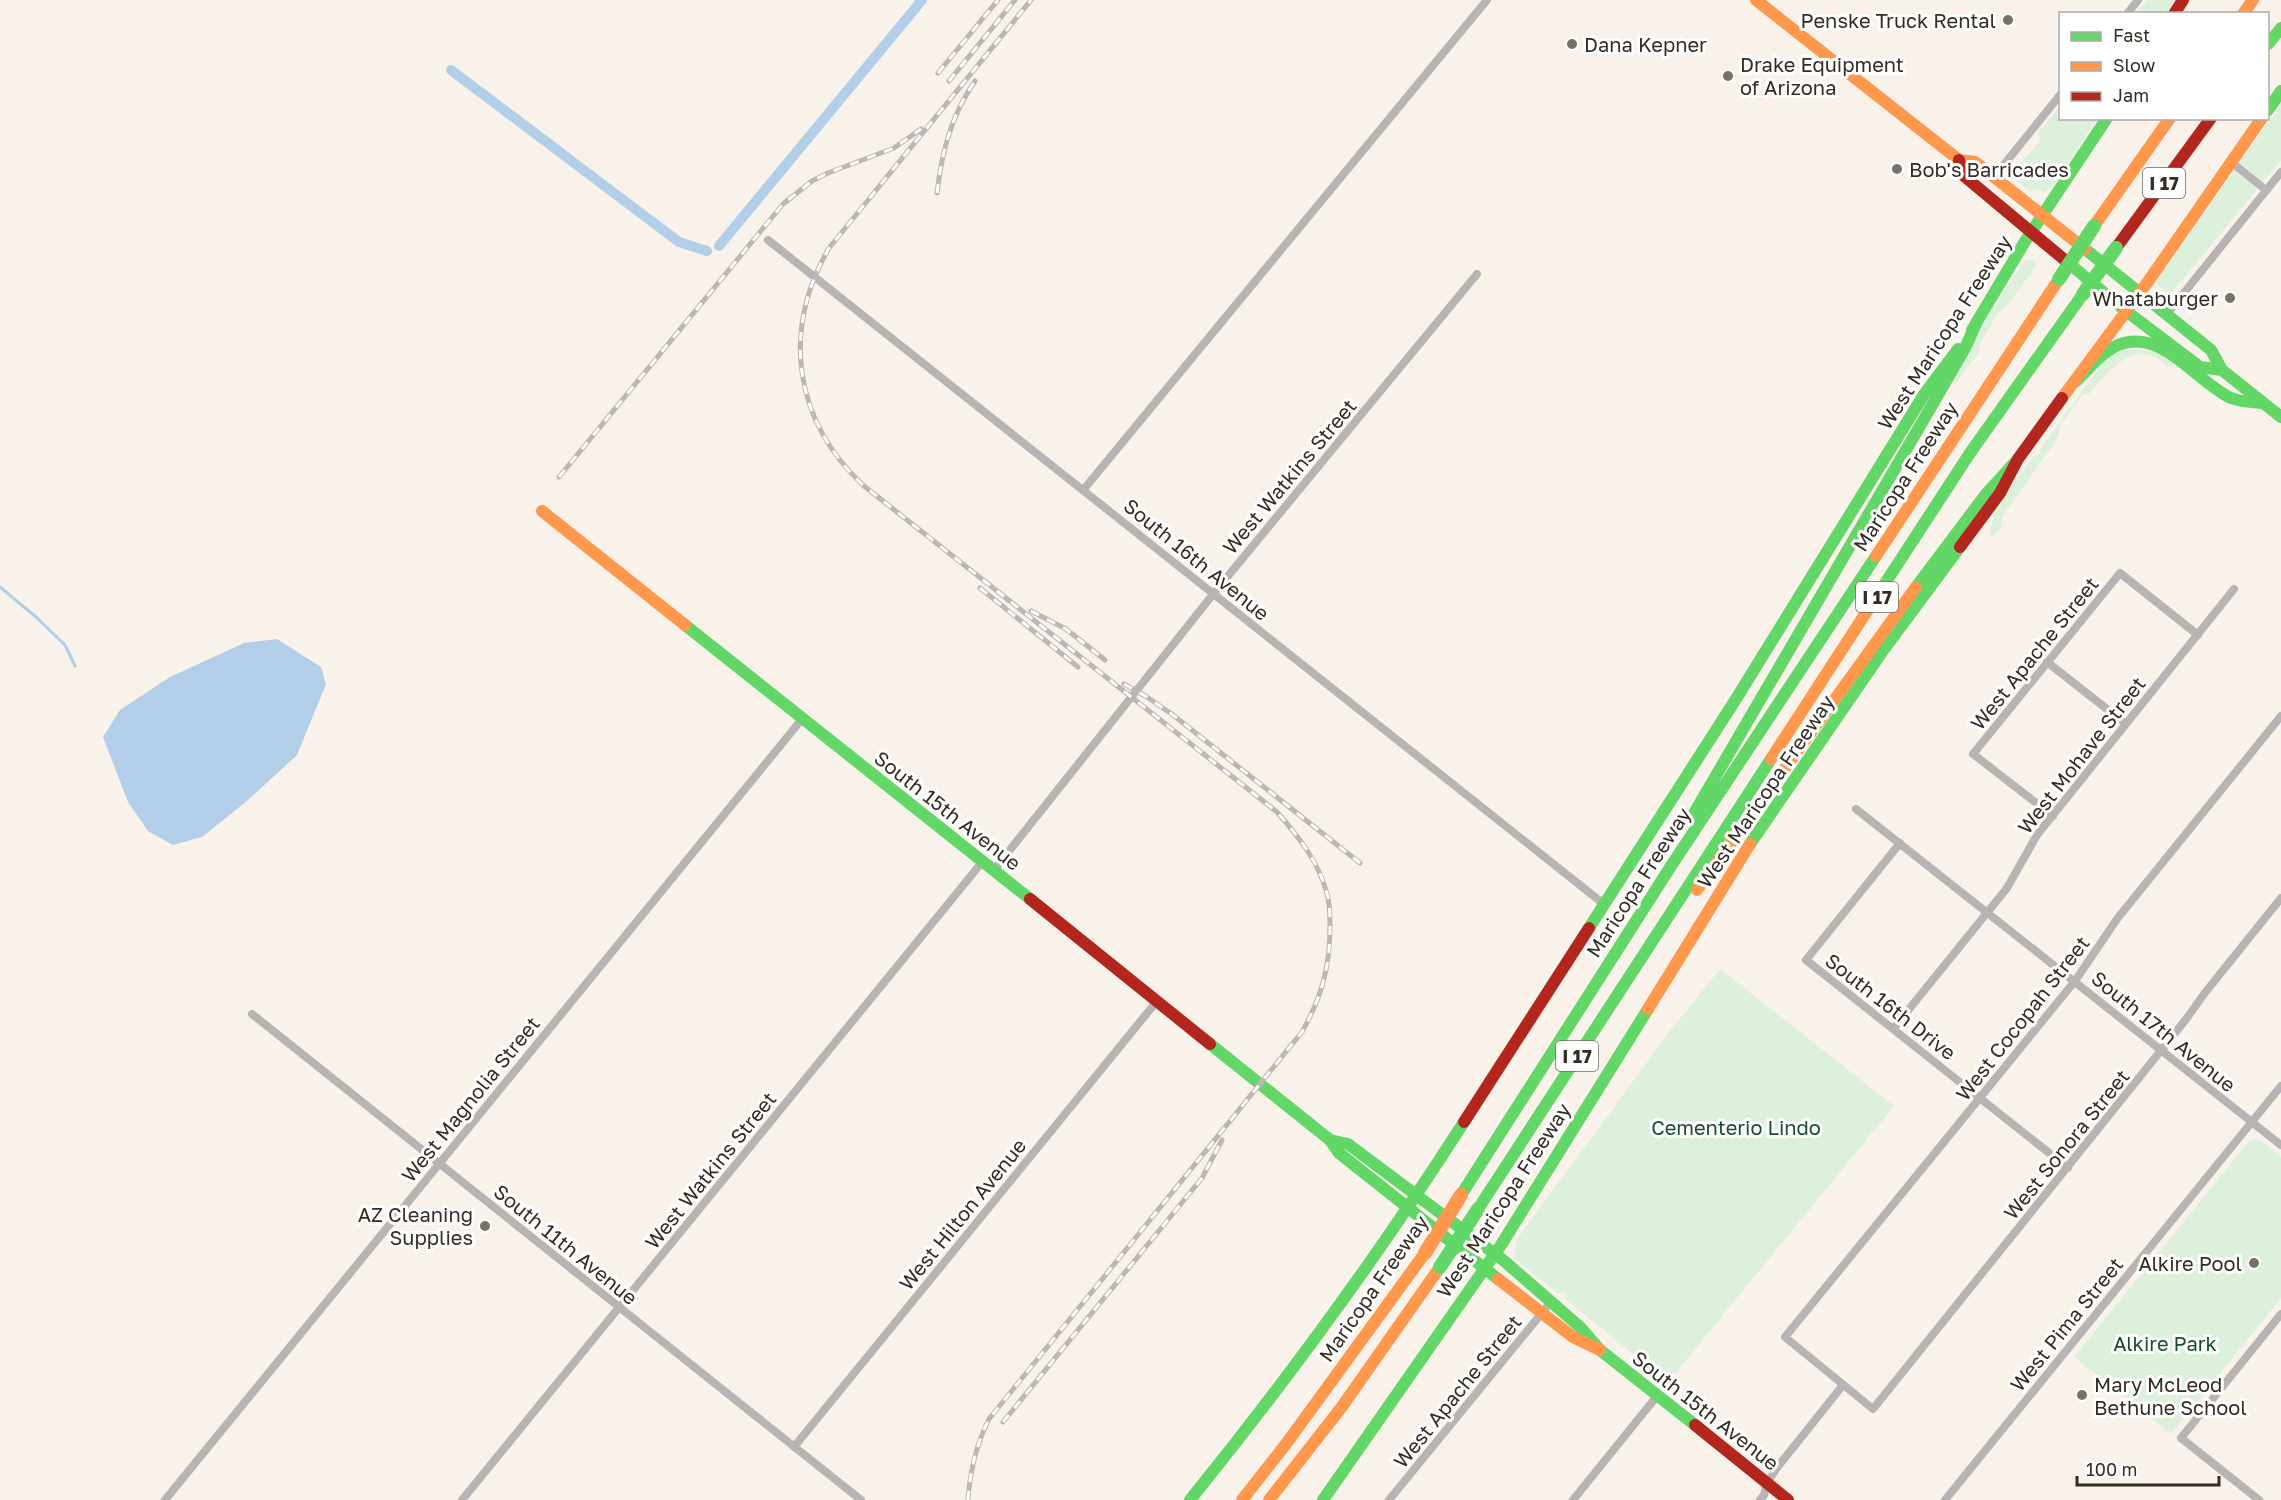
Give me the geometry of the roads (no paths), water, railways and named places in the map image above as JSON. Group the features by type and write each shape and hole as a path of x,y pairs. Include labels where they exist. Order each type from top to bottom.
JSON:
{"main road":[{"path":"1756,0 1959,160 1975,162 2168,314 2211,350 2222,370 2281,417"},
{"path":"2269,43 2281,28"},
{"path":"2269,109 2281,91"},
{"name":"West Maricopa Freeway","path":"1190,1500 1238,1442 1327,1322 1417,1194 1605,905 1808,586 1926,393 1976,324 2032,232 2106,120"},
{"name":"Maricopa Freeway","path":"1242,1500 1286,1444 1425,1253 1671,866 2094,226 2169,120"},
{"name":"I 17","path":"1269,1500 1341,1408 1440,1267 1964,463 2210,120"},
{"name":"West Maricopa Freeway","path":"1323,1500 1495,1254 1753,839 1882,652 2000,493 2018,459 2140,292 2261,120"},
{"path":"1959,160 1964,176 2126,311 2200,367 2222,370"},
{"path":"1671,866 1691,819 1931,407 1976,324"},
{"path":"2076,381 2120,345 2133,342 2144,343 2166,352 2229,397 2263,403"},
{"path":"1677,903 1698,889 1947,544 1986,494 2018,459"},
{"name":"South 15th Avenue","path":"542,511 1330,1140 1339,1153 1406,1208 1484,1269 1580,1327 1600,1350 1788,1500"},
{"name":"South 15th Avenue","path":"1330,1140 1348,1144 1495,1254 1546,1308"}],"street":[{"path":"1084,489 1487,0"},
{"path":"2129,12 2138,0"},
{"path":"1994,177 2059,97"},
{"path":"2231,162 2266,190"},
{"path":"2168,314 2281,172"},
{"name":"South 16th Avenue","path":"768,240 1605,905"},
{"name":"West Watkins Street","path":"462,1500 1478,274"},
{"name":"West Apache Street","path":"2053,816 1973,754 2120,573 2198,635"},
{"name":"West Mohave Street","path":"1893,1029 2007,888 2030,846 2053,816 2234,589"},
{"path":"2047,662 2126,724"},
{"name":"West Cocopah Street","path":"1843,1385 1785,1337 1982,1098 2075,981 2117,919 2281,716"},
{"name":"West Magnolia Street","path":"165,1500 801,719"},
{"name":"South 17th Avenue","path":"1856,809 2281,1145"},
{"name":"South 16th Drive","path":"1900,843 1806,960 2068,1168"},
{"name":"West Sonora Street","path":"1843,1385 1873,1409 2068,1168 2281,898"},
{"name":"West Hilton Avenue","path":"794,1447 1156,1001"},
{"name":"South 11th Avenue","path":"252,1014 861,1500"},
{"name":"West Pima Street","path":"1945,1500 2281,1086"},
{"name":"West Apache Street","path":"1389,1500 1546,1308"},
{"path":"2259,1500 2181,1438 2281,1314"},
{"path":"1760,1500 1767,1483 1843,1385"},
{"path":"1573,1500 1657,1396"}],"water":[{"path":"277,639 321,667 326,684 297,755 247,801 202,837 173,845 148,831 128,802 103,737 120,710 170,677 244,643"}],"waterway":[{"path":"719,246 922,0"},
{"path":"451,70 679,242 707,251"},
{"path":"0,587 65,645 75,666"}],"railway":[{"path":"938,73 998,0"},
{"path":"949,81 1015,0"},
{"path":"968,1500 974,1458 989,1419 1302,1032 1324,981 1330,941 1328,898 1319,871 1293,830 1277,812 864,486 840,461 822,433 810,404 802,374 801,343 804,311 814,279 829,248 1031,0"},
{"path":"937,193 949,134 960,107 975,81"},
{"path":"559,477 783,204 812,181 894,148 921,129"},
{"path":"980,588 1078,667"},
{"path":"1031,611 1066,629 1105,660"},
{"path":"1124,684 1173,715 1360,863"},
{"path":"1003,1422 1202,1178 1222,1140"}],"place":[{"name":"Penske Truck Rental","path":"2008,20"},
{"name":"Dana Kepner","path":"1572,44"},
{"name":"Drake Equipment of Arizona","path":"1728,76"},
{"name":"Bob's Barricades","path":"1897,169"},
{"name":"Whataburger","path":"2230,298"},
{"name":"AZ Cleaning Supplies","path":"485,1226"},
{"name":"Alkire Pool","path":"2254,1263"},
{"name":"Mary McLeod Bethune School","path":"2082,1395"}],"park label":[{"name":"Cementerio Lindo","path":"1736,1127"},
{"name":"Alkire Park","path":"2165,1343"}]}
